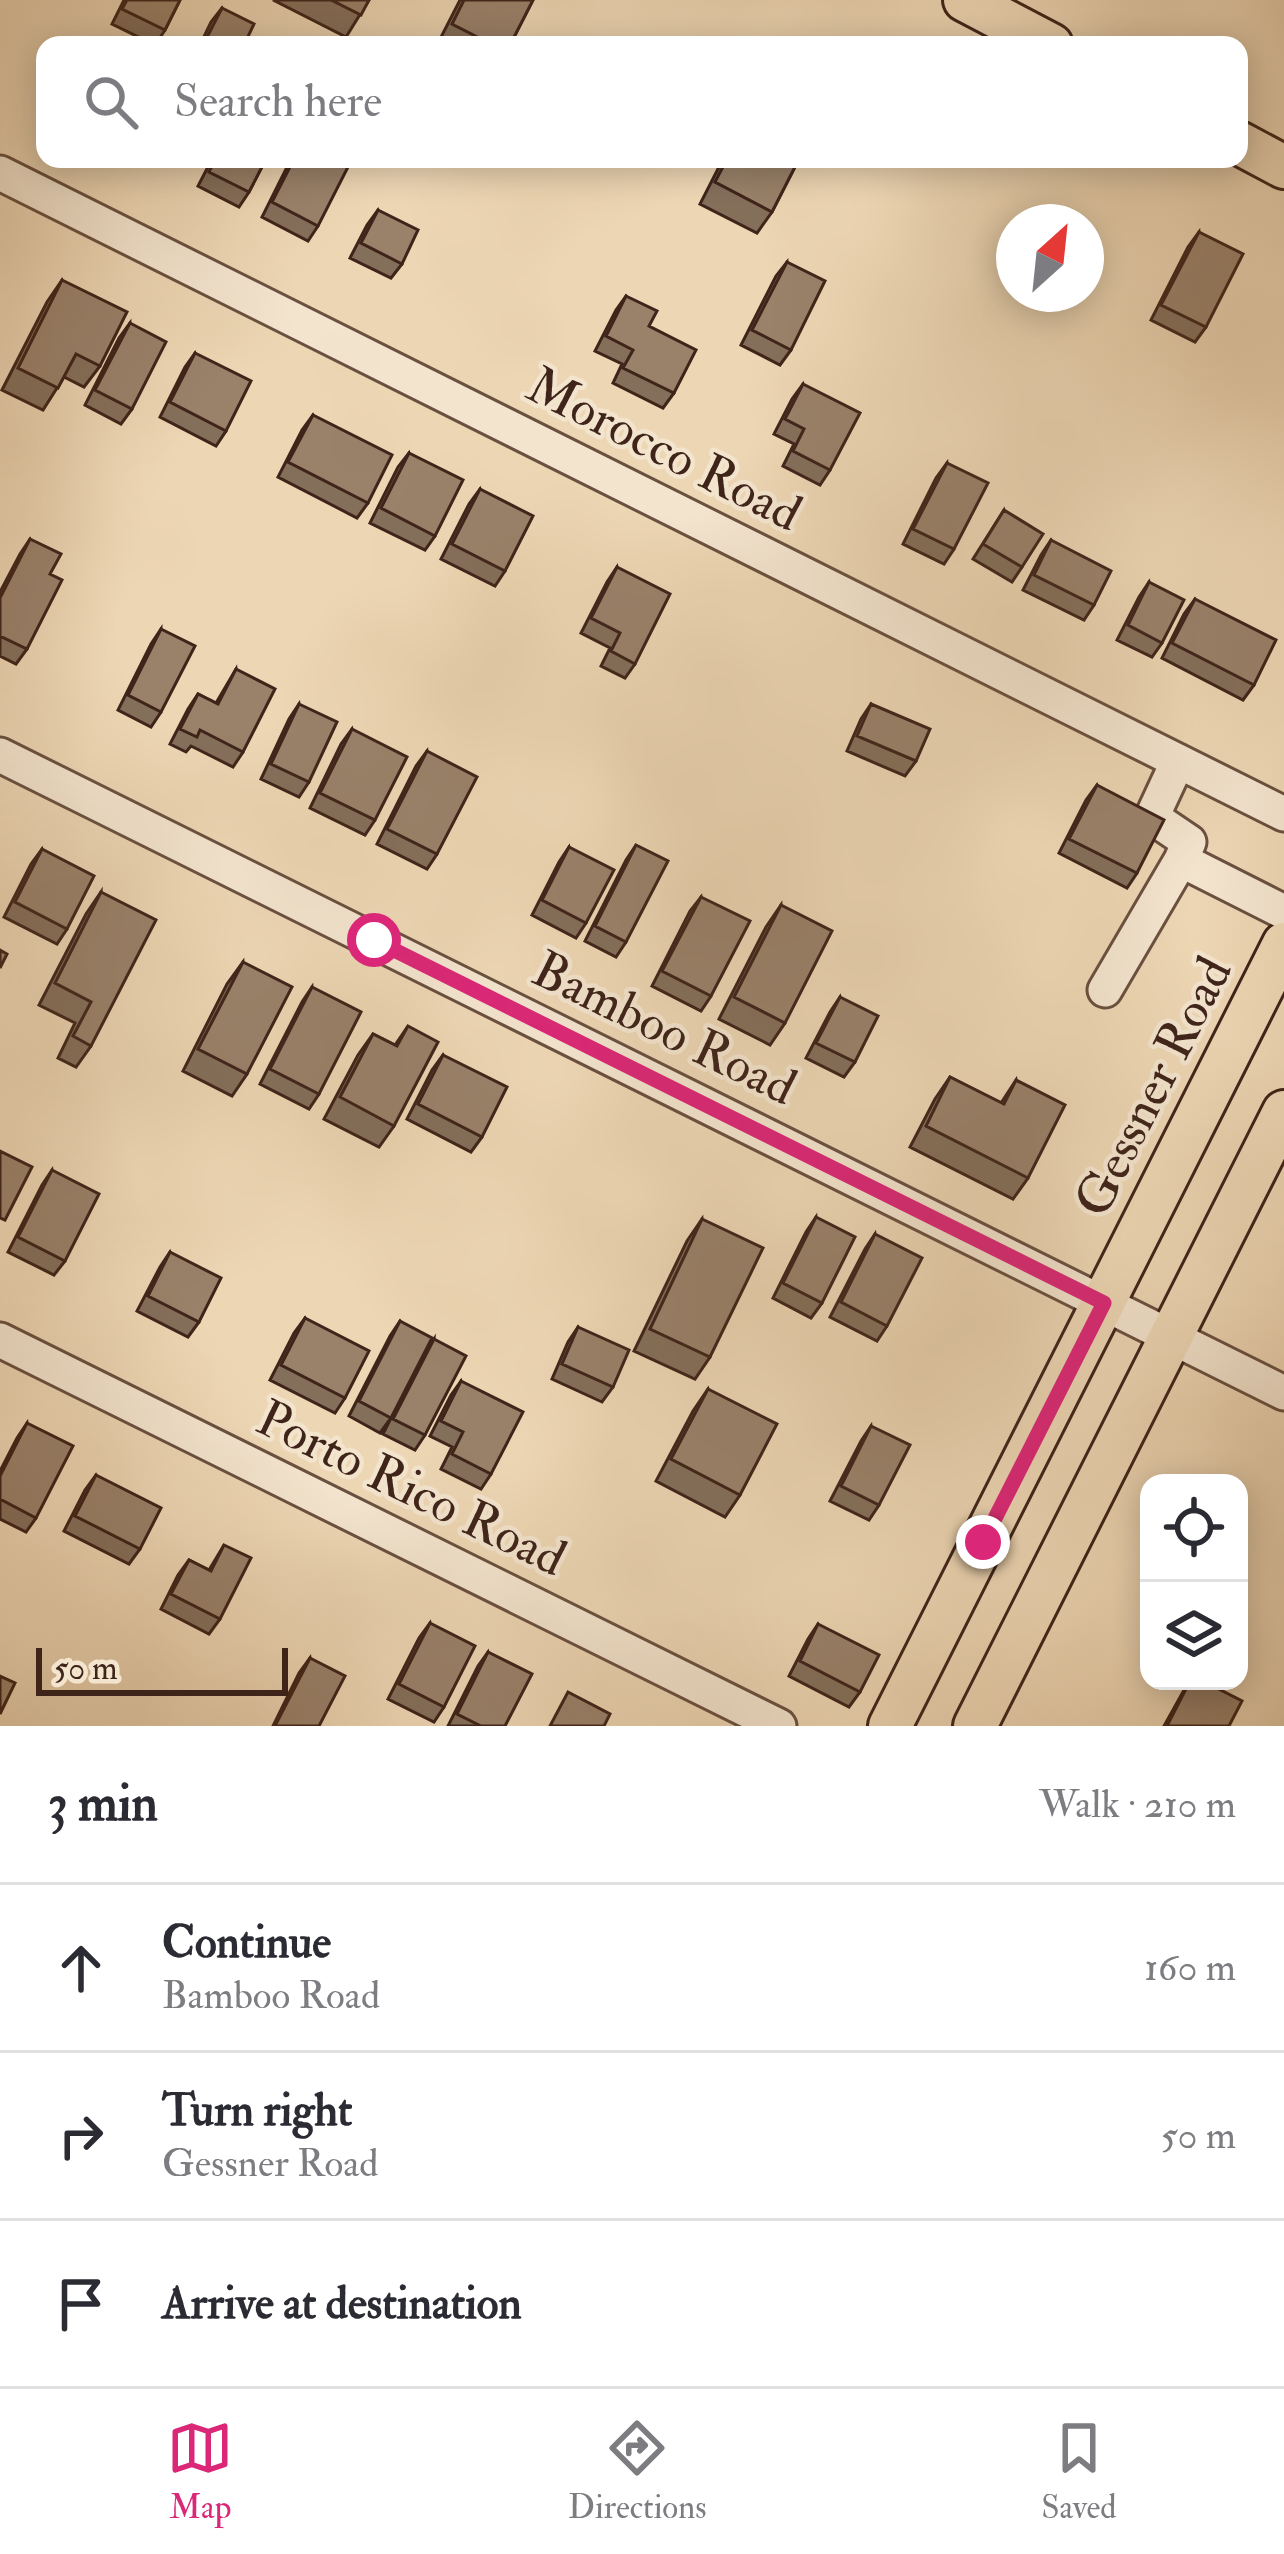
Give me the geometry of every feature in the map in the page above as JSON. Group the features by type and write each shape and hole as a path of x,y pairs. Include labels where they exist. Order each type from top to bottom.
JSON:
{"main road":[{"path":"965,0 1034,36"},
{"path":"1248,148 1284,167"},
{"name":"Gessner Road","path":"890,1726 1284,944"},
{"path":"975,1726 1171,1336 1271,1169 1284,1112"}],"street":[{"name":"Morocco Road","path":"0,173 1284,814"},
{"name":"Bamboo Road","path":"0,755 1284,1393"},
{"path":"1105,990 1190,842 1152,818 1178,761"},
{"path":"1181,860 1284,912"},
{"name":"Porto Rico Road","path":"0,1340 774,1725"}],"building":[{"path":"127,0 180,0 165,30 122,9"},
{"path":"331,0 369,0 361,15"},
{"path":"464,0 533,0 515,36 475,36 452,24"},
{"path":"222,8 254,24 248,36 208,36"},
{"path":"211,168 261,168 249,192 209,172"},
{"path":"289,168 347,168 318,226 272,202"},
{"path":"722,168 794,168 772,212 715,182"},
{"path":"378,210 418,230 402,264 361,243"},
{"path":"1199,232 1243,254 1206,327 1161,305"},
{"path":"787,262 825,281 791,350 752,330"},
{"path":"62,280 127,312 100,366 76,354 58,388 18,368"},
{"path":"626,296 657,311 649,326 696,350 674,393 623,368 633,350 606,336"},
{"path":"130,323 166,342 132,409 95,390"},
{"path":"195,353 251,381 226,431 170,402"},
{"path":"803,384 860,413 830,470 793,451 804,429 785,419"},
{"path":"313,415 392,455 368,503 288,462"},
{"path":"409,453 463,480 435,536 381,508"},
{"path":"947,463 988,483 954,549 913,529"},
{"path":"480,489 533,516 505,571 452,544"},
{"path":"1004,510 1043,534 1022,567 983,544"},
{"path":"30,539 61,554 50,574 62,580 27,649 0,636 0,598"},
{"path":"1051,540 1111,571 1094,605 1034,575"},
{"path":"617,567 670,594 635,664 611,651 620,633 591,618"},
{"path":"1149,582 1184,600 1162,643 1128,625"},
{"path":"1195,599 1276,640 1254,685 1172,643"},
{"path":"161,629 195,646 161,712 128,695"},
{"path":"236,669 275,689 243,752 200,730 197,737 180,729 198,694 218,704"},
{"path":"299,704 337,722 309,782 271,764"},
{"path":"871,704 930,729 916,761 857,736"},
{"path":"352,729 407,757 375,820 320,793"},
{"path":"427,751 477,777 437,854 387,829"},
{"path":"1097,785 1164,820 1137,873 1069,839"},
{"path":"636,845 668,861 626,942 595,926"},
{"path":"569,847 614,870 586,923 542,900"},
{"path":"42,849 94,876 67,929 15,902"},
{"path":"101,892 156,920 91,1046 73,1036 91,1002 55,983"},
{"path":"701,897 750,921 711,996 662,971"},
{"path":"781,905 832,931 785,1023 734,997"},
{"path":"243,962 292,987 247,1074 198,1049"},
{"path":"312,987 361,1012 319,1094 270,1069"},
{"path":"840,997 878,1016 855,1062 816,1043"},
{"path":"408,1026 438,1042 394,1126 340,1097 373,1034 397,1046"},
{"path":"443,1055 507,1087 482,1137 418,1104"},
{"path":"950,1077 1004,1104 1016,1080 1065,1105 1028,1178 926,1126"},
{"path":"0,1151 32,1167 5,1220 0,1218"},
{"path":"52,1170 99,1194 65,1261 18,1237"},
{"path":"816,1217 855,1237 822,1303 783,1283"},
{"path":"702,1219 763,1248 710,1357 650,1329"},
{"path":"875,1234 922,1258 887,1326 841,1302"},
{"path":"170,1252 221,1278 199,1322 148,1296"},
{"path":"305,1318 369,1351 345,1398 281,1365"},
{"path":"400,1321 432,1338 391,1418 359,1401"},
{"path":"578,1327 629,1350 613,1387 562,1364"},
{"path":"434,1339 466,1356 425,1435 393,1419"},
{"path":"461,1381 523,1412 491,1474 452,1454 463,1432 441,1421"},
{"path":"708,1389 777,1424 740,1495 671,1459"},
{"path":"27,1423 73,1446 36,1518 0,1499 0,1476"},
{"path":"871,1426 910,1445 879,1505 841,1486"},
{"path":"96,1475 161,1508 140,1549 75,1516"},
{"path":"224,1545 251,1558 220,1619 171,1594 189,1560 211,1571"},
{"path":"430,1623 475,1646 444,1707 399,1684"},
{"path":"818,1624 879,1655 860,1692 800,1661"},
{"path":"488,1652 532,1674 505,1726 481,1726 457,1714"},
{"path":"310,1658 345,1676 319,1726 275,1726"},
{"path":"0,1676 15,1683 0,1714"},
{"path":"1185,1690 1221,1690 1242,1701 1229,1726 1167,1726"},
{"path":"568,1692 610,1714 604,1726 550,1726"}],"route":[{"path":"374,940 1104,1303 983,1542"}]}
